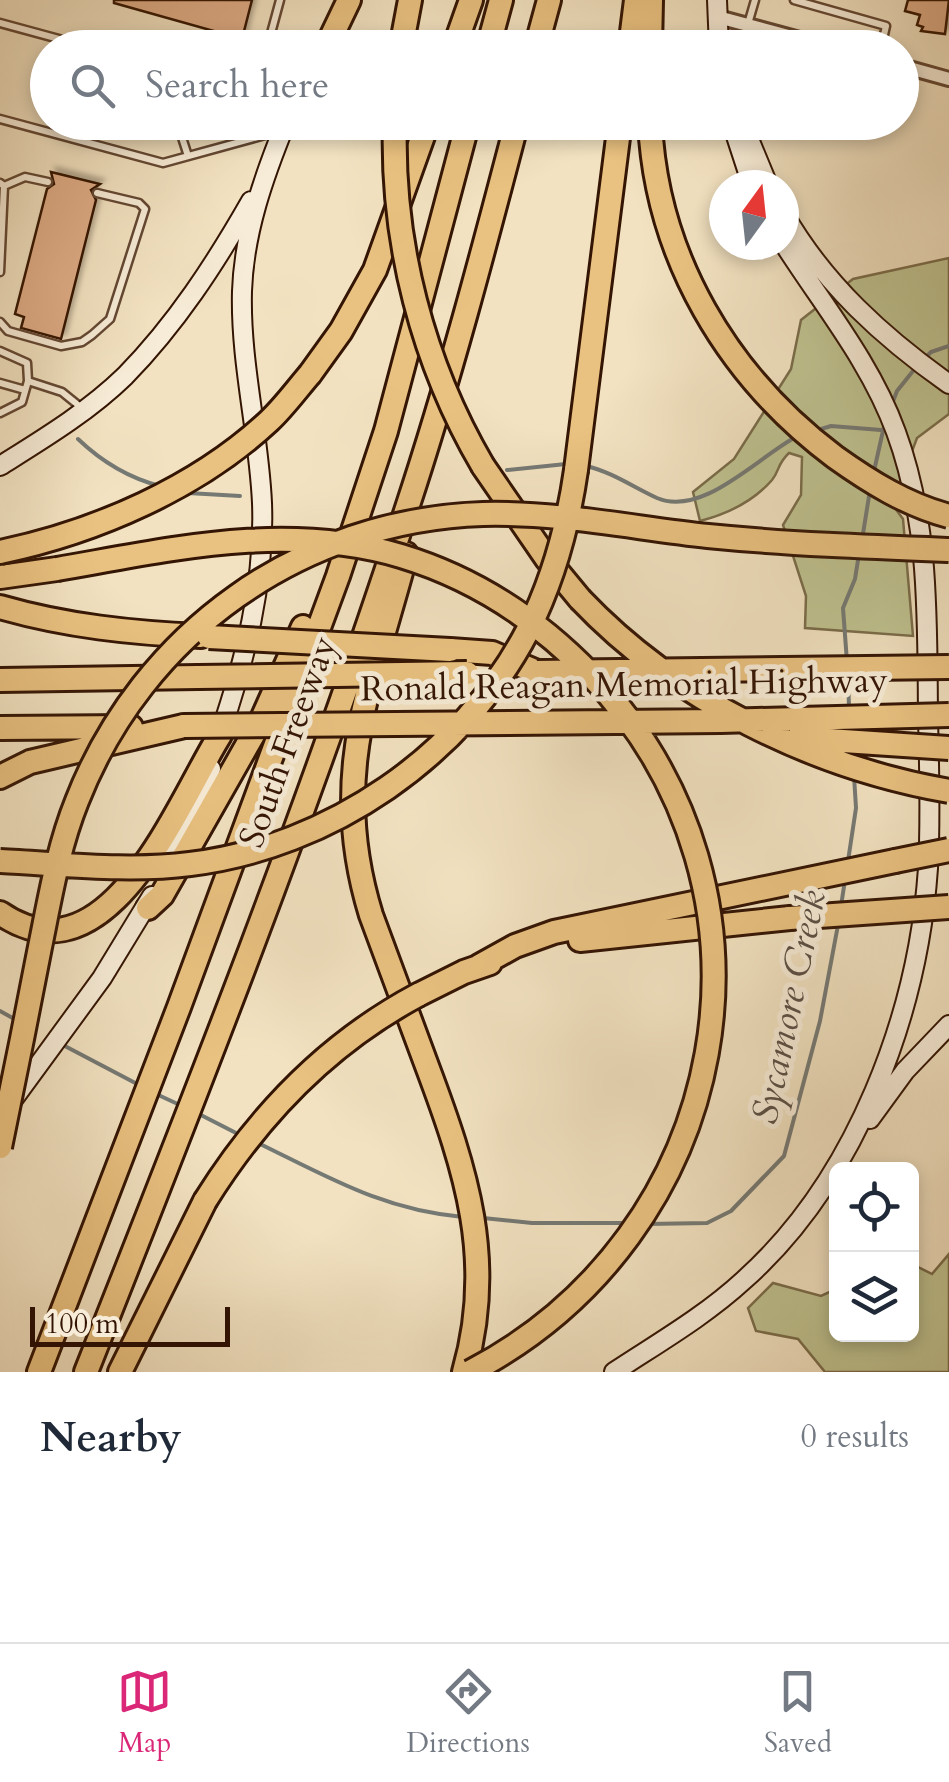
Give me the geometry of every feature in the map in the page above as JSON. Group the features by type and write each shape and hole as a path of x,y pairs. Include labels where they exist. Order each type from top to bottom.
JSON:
{"highway":[{"path":"335,30 349,0"},
{"path":"404,30 410,0"},
{"path":"460,30 471,0"},
{"path":"493,30 502,0"},
{"path":"541,30 549,0"},
{"path":"632,30 636,0"},
{"path":"651,30 652,0"},
{"path":"395,140 397,196 408,270 440,378 484,466 564,581 630,647 720,707 833,760 949,791"},
{"path":"0,552 85,528 188,482 232,453 272,419 341,331 375,270 422,140"},
{"name":"South Freeway","path":"39,1372 180,1006 338,576 386,431 463,140"},
{"name":"South Freeway","path":"86,1372 222,1025 408,507 512,140"},
{"path":"0,861 164,866 205,862 269,846 342,816 377,794 424,760 478,705 528,630 551,576 567,521 618,140"},
{"path":"652,140 656,184 672,243 707,316 736,359 792,422 840,461 886,491 949,516"},
{"path":"408,507 408,544 357,738 352,822 368,905 442,1107 472,1207 478,1256 467,1372"},
{"path":"0,1147 59,859 84,782 110,730 158,666 208,617 266,576 313,552 367,532 437,518 483,514 767,541 949,550"},
{"path":"0,577 251,538 307,539 386,552 474,586 541,629 612,698 650,749 691,835 710,910 713,1006 701,1086 671,1169 618,1252 540,1331 467,1372"},
{"path":"148,908 162,895 262,720 316,596 338,576"},
{"path":"0,607 94,628 492,653 537,672"},
{"name":"Ronald Reagan Memorial Highway","path":"0,680 949,667"},
{"name":"Ronald Reagan Memorial Highway","path":"0,728 722,721 949,714"},
{"path":"722,721 804,739 949,748"},
{"path":"0,777 30,762 184,726"},
{"path":"0,913 24,926 48,930 84,923 104,911 154,849 220,735"},
{"path":"120,1372 205,1201 258,1127 314,1068 398,1006 533,939 598,921 949,850"},
{"path":"479,966 607,935 949,906"}],"main road":[{"path":"324,30 337,0"},
{"name":"South Freeway","path":"2,1115 148,908 198,800 245,652 260,570 262,505 242,292 262,184 279,140"},
{"path":"738,140 747,170"},
{"path":"749,140 762,170"},
{"path":"0,466 58,430 122,378 184,308 262,184"},
{"path":"799,246 888,412 914,494 927,586 929,837 918,948 881,1076 824,1185"},
{"path":"799,258 888,337 949,384"},
{"path":"614,1372 712,1307 747,1278 796,1224 905,1071 949,1024"}],"street":[{"path":"717,9 766,30"},
{"path":"919,70 949,78"}],"lane":[{"path":"272,30 280,0"},
{"path":"748,25 755,0"},
{"path":"794,0 886,26 885,30"},
{"path":"0,23 30,31"},
{"path":"1,121 30,129"},
{"path":"74,140 163,163 239,140"},
{"path":"183,140 188,156"},
{"path":"0,272 2,185 24,178 48,182"},
{"path":"0,322 8,331 61,346 82,342 110,319 145,209 138,203 97,193"},
{"path":"0,351 26,363 28,380 22,402 0,412"},
{"path":"28,380 62,392 84,410"},
{"path":"0,383 26,390"}],"green space":[{"path":"949,258 949,414 917,438 892,504 903,519 913,636 805,628 806,596 783,525 801,495 802,457 789,453 757,495 710,518 700,521 693,492 734,459 791,369 801,320 853,279"},
{"path":"949,1254 949,1372 825,1372 798,1339 756,1331 748,1308 773,1283 821,1296 829,1292 829,1342 919,1342 919,1268 932,1274"}],"building":[{"path":"252,0 244,30 210,30 114,3"},
{"path":"908,0 949,0 945,34 921,31 923,27 917,25 920,15 905,11"},
{"path":"51,172 100,184 91,190 96,200 61,339 21,328 24,317 15,314 47,189 54,184"}],"waterway":[{"name":"Sycamore Creek","path":"924,359 949,346"},
{"name":"Sycamore Creek","path":"892,404 917,366"},
{"name":"Sycamore Creek","path":"874,471 885,422"},
{"path":"818,430 831,426 881,430"},
{"path":"586,466 657,498 674,502 692,500 728,483 794,438"},
{"path":"78,439 116,468 160,486"},
{"path":"507,470 566,464"},
{"name":"Sycamore Creek","path":"862,540 870,490"},
{"path":"188,493 240,496"},
{"name":"Sycamore Creek","path":"847,662 843,608 855,579 859,554"},
{"name":"Sycamore Creek","path":"848,676 849,707"},
{"name":"Sycamore Creek","path":"848,861 856,808 854,776"},
{"name":"Sycamore Creek","path":"841,906 845,880"},
{"name":"Sycamore Creek","path":"647,1224 707,1223 731,1211 784,1156 820,1021 838,925"},
{"name":"Sycamore Creek","path":"0,1011 18,1021"},
{"name":"Sycamore Creek","path":"61,1044 141,1086"},
{"name":"Sycamore Creek","path":"154,1093 182,1106"},
{"name":"Sycamore Creek","path":"195,1112 240,1135"},
{"name":"Sycamore Creek","path":"258,1143 381,1199 463,1217"},
{"name":"Sycamore Creek","path":"483,1218 532,1223 628,1223"}]}
